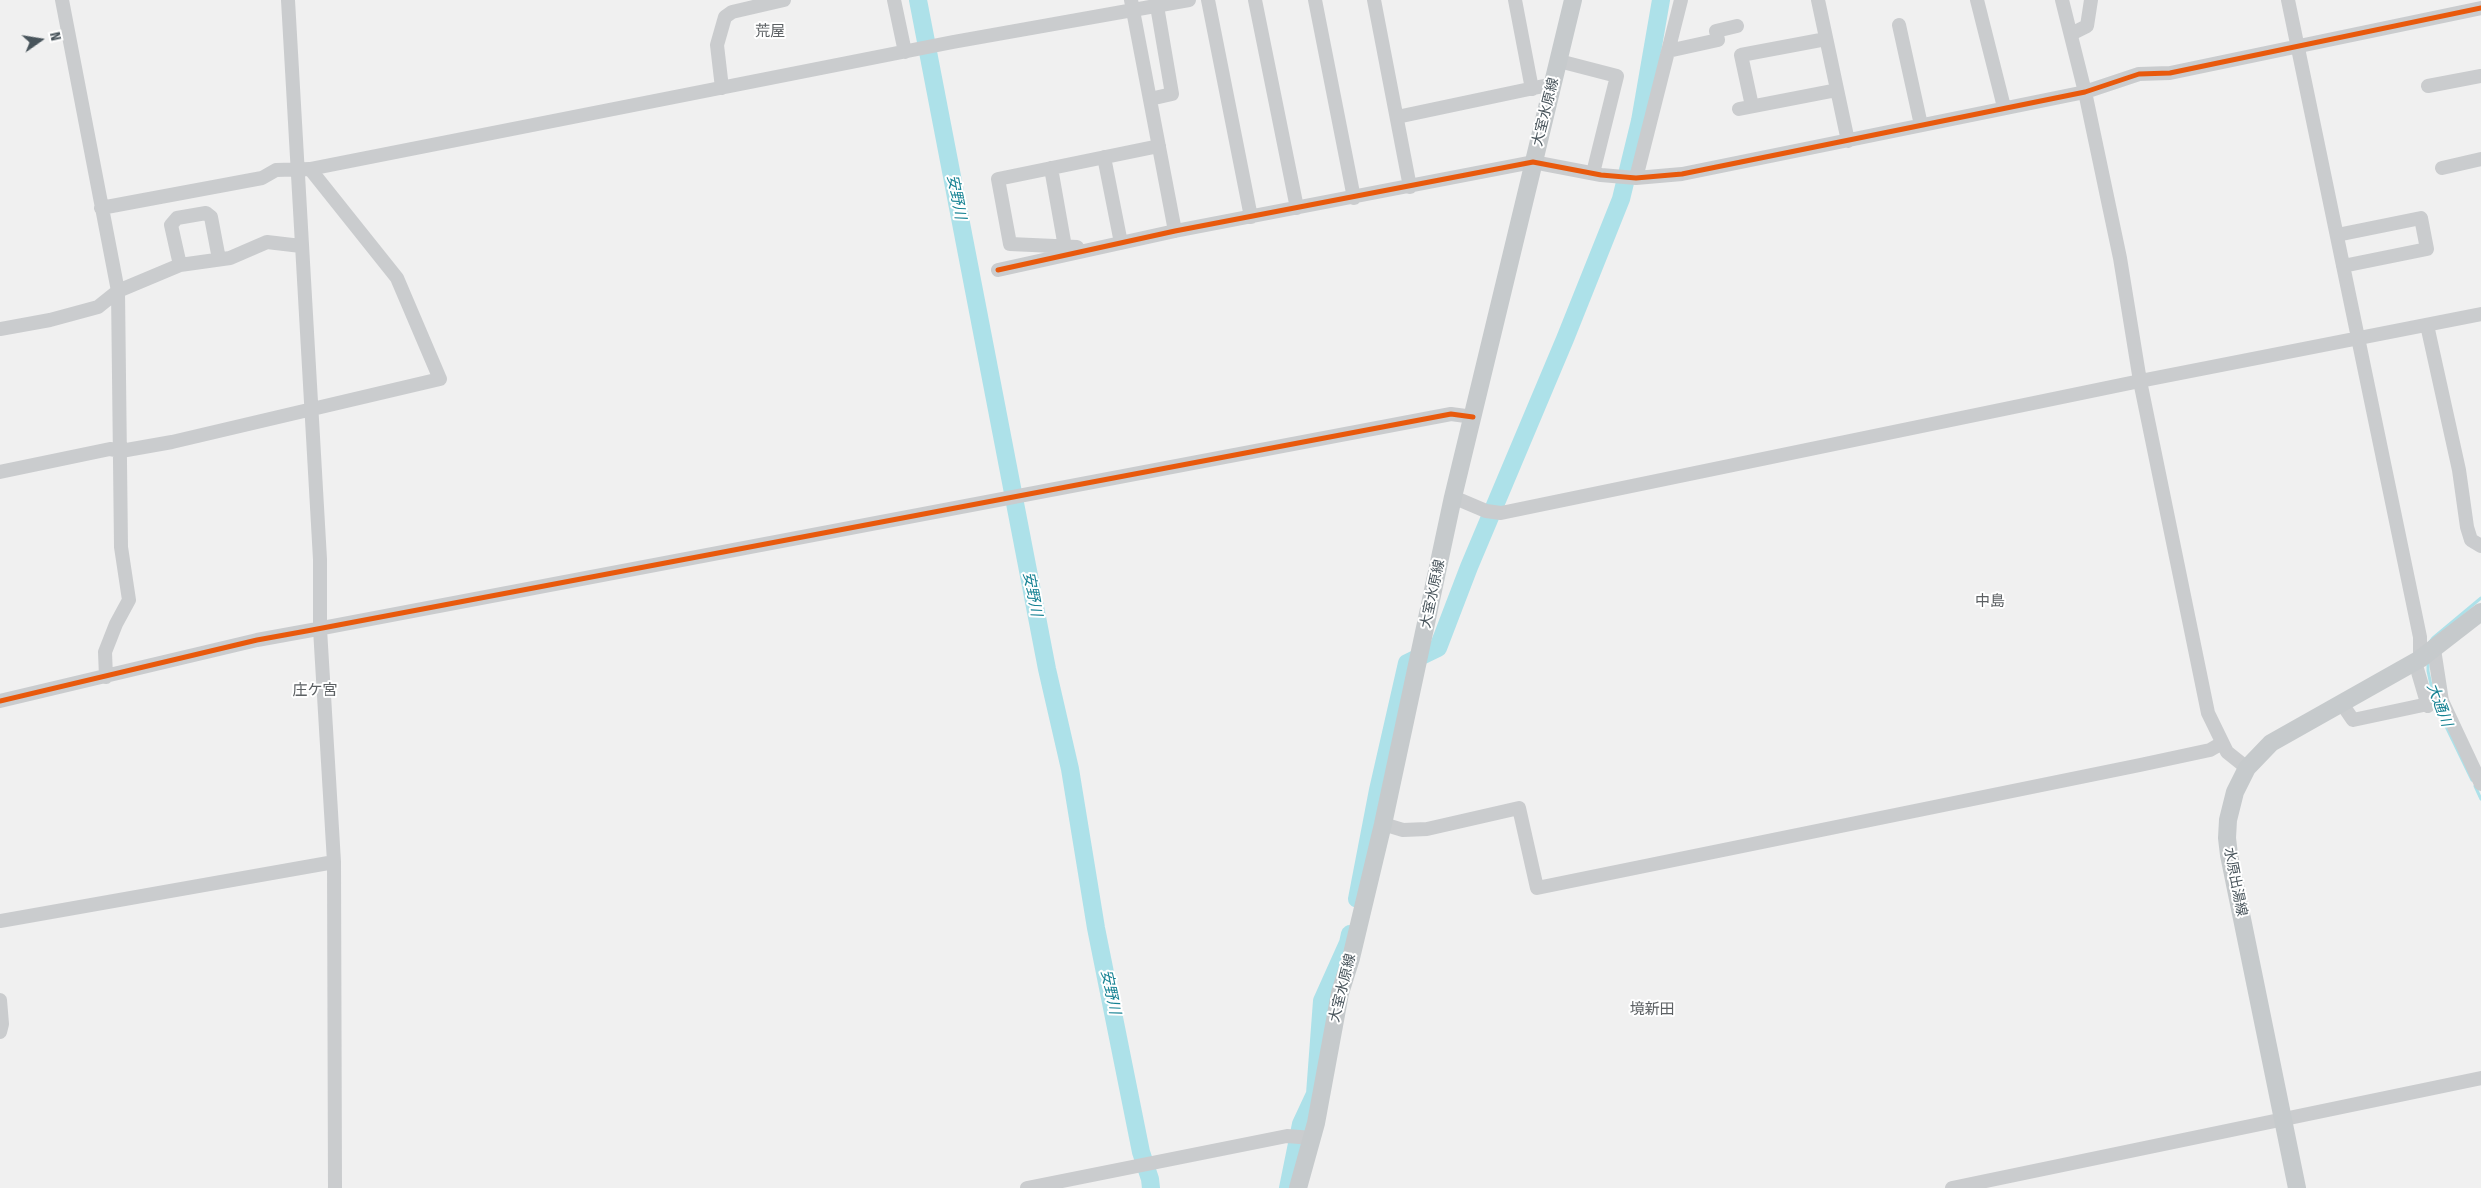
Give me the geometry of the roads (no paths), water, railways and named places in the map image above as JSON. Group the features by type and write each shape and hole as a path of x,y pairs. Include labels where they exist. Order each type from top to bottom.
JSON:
{"main road":[{"name":"大室水原線","path":"1298,1188 1304,1137 1340,993 1351,958 1383,824 1453,497 1573,0"},
{"name":"水原出湯線","path":"2296,1188 2227,838 2231,805 2247,768 2278,738 2425,656 2481,612"}],"street":[{"path":"62,0 118,291 121,547 130,600 116,624 105,652 104,667 106,677"},
{"path":"288,0 303,169 301,246 320,559 320,629 334,862 335,1188"},
{"path":"722,88 717,44 725,17 732,12 784,0"},
{"path":"894,0 907,52"},
{"path":"101,208 262,178 276,170 303,169 907,52 1132,5 1157,6 1189,0"},
{"path":"1208,0 1251,217"},
{"path":"1256,0 1297,208"},
{"path":"1315,0 1354,198"},
{"path":"1374,0 1410,187"},
{"path":"1515,0 1532,89"},
{"path":"1636,178 1680,0"},
{"path":"1818,0 1848,141"},
{"path":"1977,0 2004,107"},
{"path":"2062,0 2085,92 2121,267 2140,381 2208,713 2222,742 2234,759 2247,768"},
{"path":"2071,34 2087,26 2091,0"},
{"path":"2288,0 2420,637 2442,701 2481,784"},
{"path":"1132,5 1175,231"},
{"path":"1150,99 1172,94 1157,6"},
{"path":"998,270 1175,231 1533,162 1593,173 1636,178 1682,174 2085,92 2139,74 2170,73 2481,8"},
{"path":"1899,25 1920,125"},
{"path":"1668,51 1718,40 1716,31 1737,26"},
{"path":"1826,39 1741,55 1745,108 1837,90"},
{"path":"1559,61 1617,76 1593,173"},
{"path":"2428,86 2481,76"},
{"path":"1396,117 1553,84"},
{"path":"1096,248 1010,244 998,179 1159,146"},
{"path":"1104,157 1121,243"},
{"path":"2442,168 2481,159"},
{"path":"1051,168 1065,247"},
{"path":"0,472 110,449 121,451 172,442 440,379 397,278 303,169"},
{"path":"180,265 171,225 177,218 206,213 210,216 219,259"},
{"path":"2337,235 2421,218 2427,249 2343,266"},
{"path":"0,329 50,320 98,307 118,291 180,265 241,255 267,242 301,246"},
{"path":"1453,497 1486,511 1502,513 2140,381 2481,314"},
{"path":"2427,325 2459,470 2467,527 2471,540 2481,546"},
{"path":"0,701 257,640 1036,491 1451,414 1472,417"},
{"path":"2425,656 2428,706"},
{"path":"2342,704 2353,720 2428,706 2442,701"},
{"path":"1383,824 1403,830 1427,829 1520,808 1537,888 2140,765 2210,750 2222,742"},
{"path":"0,921 334,862"},
{"path":"0,1000 2,1024 0,1032"},
{"path":"1952,1188 2481,1078"},
{"path":"1027,1188 1166,1159 1304,1137"}],"waterway":[{"name":"安野川","path":"918,0 1047,669 1070,769 1096,928 1141,1152 1151,1188"},
{"path":"1357,899 1378,790 1407,663 1438,648 1469,567 1565,339 1621,199 1640,121 1661,0"},
{"name":"大通川","path":"2430,642 2481,598"},
{"name":"大通川","path":"2428,661 2428,671 2434,699"},
{"name":"大通川","path":"2440,714 2472,780"},
{"name":"大通川","path":"2475,786 2481,799"},
{"path":"1288,1188 1301,1124 1315,1094 1322,1001 1348,943 1350,934"}],"district":[{"name":"荒屋","path":"770,32"},
{"name":"中島","path":"1990,602"},
{"name":"庄ケ宮","path":"315,691"},
{"name":"境新田","path":"1652,1010"}]}
